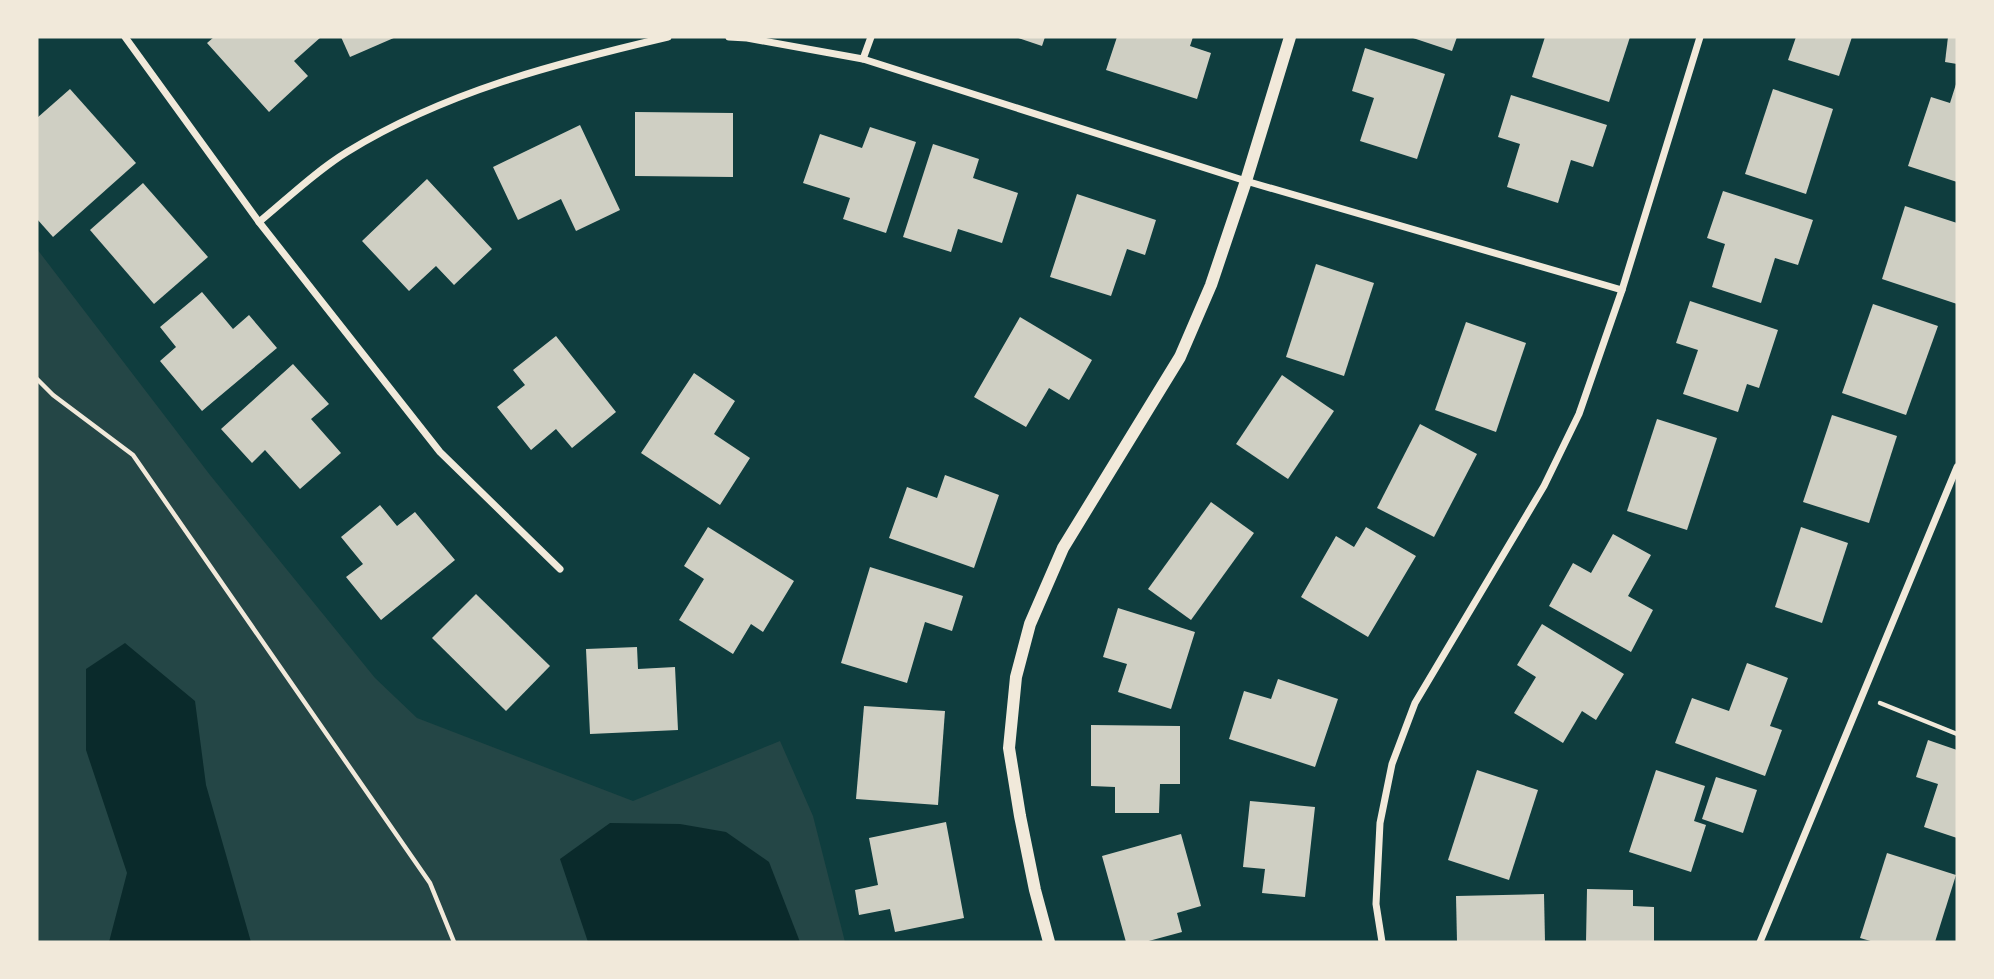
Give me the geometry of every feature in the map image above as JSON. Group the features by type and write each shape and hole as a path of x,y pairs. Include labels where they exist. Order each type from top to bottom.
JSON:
{"street":[{"path":"125,37 259,222 440,452 560,569"},
{"path":"259,222 344,153 409,117 574,58 668,37"},
{"path":"729,37 863,59 1246,181 1622,290"},
{"path":"863,59 871,37"},
{"path":"1049,942 1022,829 1009,748 1016,677 1030,624 1063,548 1180,357 1212,285 1290,37"},
{"path":"1382,942 1376,904 1380,823 1392,764 1415,703 1550,474 1579,414 1622,290 1700,37"},
{"path":"1760,942 1957,467"}],"path":[{"path":"37,379 53,395 132,455 430,883 454,942"},
{"path":"1863,695 1957,734"}],"shaded area":[{"path":"37,249 210,475 375,678 417,718 633,801 780,741 813,816 845,942 37,942"},
{"path":"125,643 195,701 206,785 251,942 109,942 127,873 86,750 86,669"},
{"path":"610,823 680,824 726,832 769,862 800,942 588,942 560,859"}],"building":[{"path":"214,37 321,37 294,61 308,76 269,112 207,43"},
{"path":"341,37 396,37 350,57"},
{"path":"1015,37 1045,37 1042,46"},
{"path":"1117,37 1193,37 1190,46 1211,53 1197,99 1106,70"},
{"path":"1410,37 1457,37 1452,51"},
{"path":"1545,37 1630,37 1609,102 1532,77"},
{"path":"1796,37 1852,37 1839,76 1788,60"},
{"path":"1948,37 1957,37 1957,64 1945,62"},
{"path":"1365,48 1445,74 1417,159 1360,141 1374,98 1352,91"},
{"path":"1957,81 1957,182 1908,166 1931,97 1950,103"},
{"path":"70,89 136,163 53,237 37,219 37,118"},
{"path":"1773,89 1833,109 1806,194 1745,174"},
{"path":"1511,95 1607,125 1593,167 1571,160 1558,203 1507,187 1520,144 1498,137"},
{"path":"635,112 733,113 733,177 635,176"},
{"path":"580,125 620,210 576,231 561,199 518,220 493,167"},
{"path":"870,127 916,142 886,233 843,219 850,198 803,183 820,134 862,148"},
{"path":"933,144 979,159 973,178 1018,193 1002,243 958,229 951,252 903,237"},
{"path":"427,179 492,249 454,285 436,266 409,291 362,241"},
{"path":"143,183 208,257 154,304 90,230"},
{"path":"1723,191 1813,220 1798,265 1775,258 1761,303 1712,287 1725,244 1707,238"},
{"path":"1077,194 1156,220 1145,255 1127,249 1111,296 1050,277"},
{"path":"1905,206 1957,223 1957,304 1882,279"},
{"path":"1316,264 1374,283 1344,376 1286,357"},
{"path":"202,292 233,329 249,315 277,348 202,411 160,361 176,347 160,327"},
{"path":"1690,301 1778,330 1759,388 1747,384 1738,412 1683,394 1698,350 1676,343"},
{"path":"1873,304 1938,326 1906,415 1842,393"},
{"path":"1020,317 1092,360 1069,400 1049,388 1026,427 974,397"},
{"path":"1466,322 1526,343 1496,432 1435,410"},
{"path":"556,336 616,412 572,448 556,429 531,450 497,407 525,385 513,370"},
{"path":"293,364 329,404 311,419 341,453 300,489 265,450 252,463 221,429"},
{"path":"694,373 735,401 714,434 750,458 720,505 641,453"},
{"path":"1282,375 1334,411 1288,479 1236,444"},
{"path":"1832,415 1897,436 1869,523 1803,502"},
{"path":"1657,419 1717,438 1687,530 1627,511"},
{"path":"1420,424 1477,454 1434,537 1377,508"},
{"path":"945,475 999,495 974,568 889,538 907,487 937,498"},
{"path":"1211,502 1254,533 1191,620 1148,589"},
{"path":"380,505 397,526 415,512 455,560 381,620 346,577 363,564 341,537"},
{"path":"708,527 794,581 763,632 751,624 733,654 679,620 704,579 684,566"},
{"path":"1366,527 1416,556 1368,637 1301,597 1336,536 1354,547"},
{"path":"1801,527 1848,543 1822,623 1775,607"},
{"path":"1613,534 1651,555 1628,596 1653,610 1631,652 1549,606 1573,563 1591,573"},
{"path":"870,567 963,596 952,631 925,622 907,683 841,663"},
{"path":"476,594 550,666 506,711 432,638"},
{"path":"1118,608 1195,632 1171,709 1118,692 1127,664 1103,657"},
{"path":"1542,624 1624,674 1596,720 1582,711 1563,743 1514,713 1536,677 1517,665"},
{"path":"637,647 638,669 675,667 678,730 590,734 586,649"},
{"path":"1747,663 1788,678 1770,726 1782,730 1765,776 1675,743 1692,698 1729,711"},
{"path":"1278,679 1338,699 1315,767 1229,739 1244,691 1271,699"},
{"path":"864,706 945,711 938,805 856,799"},
{"path":"1091,725 1180,726 1180,784 1160,784 1159,813 1115,813 1115,787 1091,786"},
{"path":"1928,740 1957,750 1957,838 1924,827 1938,784 1916,777"},
{"path":"1477,770 1538,790 1509,880 1448,860"},
{"path":"1656,770 1705,786 1694,821 1706,825 1691,872 1629,852"},
{"path":"1716,777 1757,790 1743,833 1702,819"},
{"path":"1250,801 1315,807 1305,897 1262,893 1265,869 1243,867"},
{"path":"946,822 964,918 895,932 890,909 859,915 855,890 878,885 869,838"},
{"path":"1181,834 1201,906 1177,913 1182,932 1145,942 1126,942 1102,856"},
{"path":"1887,853 1956,875 1935,942 1874,942 1860,938"},
{"path":"1587,889 1633,890 1633,906 1654,907 1654,942 1586,942"},
{"path":"1544,894 1545,942 1457,942 1456,896"}]}
